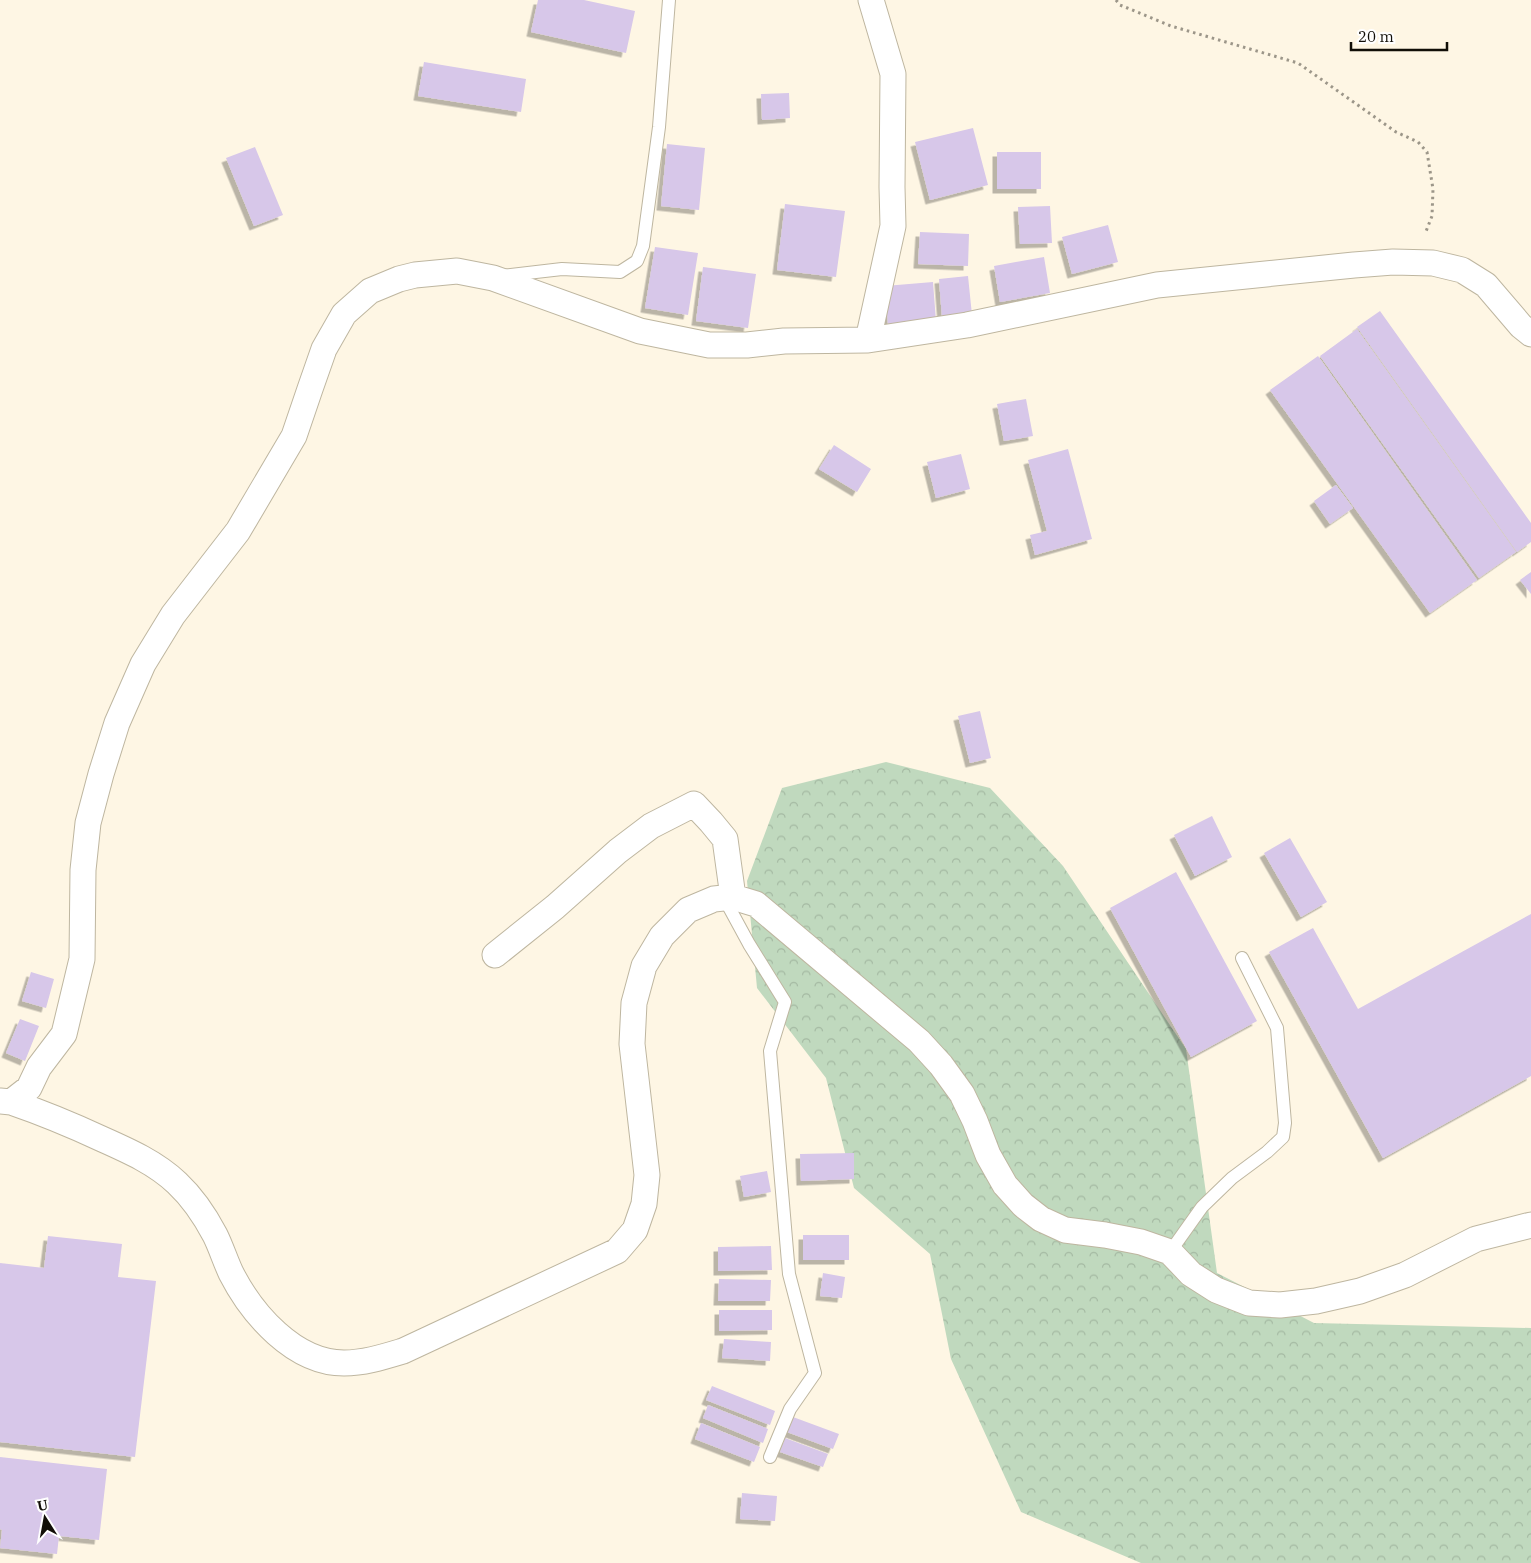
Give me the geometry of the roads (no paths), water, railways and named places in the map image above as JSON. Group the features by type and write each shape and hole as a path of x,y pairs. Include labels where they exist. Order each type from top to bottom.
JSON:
{"street":[{"path":"868,340 893,226 893,74 871,0"},
{"path":"6,1102 29,1088 38,1067 64,1034 82,959 83,870 88,823 117,723 143,664 172,615 238,531 294,436 324,349 344,314 370,291 399,279 415,275 457,271 492,278 640,331 709,345 748,345 784,341 868,340 967,325 1157,285 1393,262 1433,263 1462,270 1486,285 1521,326 1531,334"},
{"path":"495,955 555,907 618,850 651,826 694,804 725,840 728,897"},
{"path":"6,1102 46,1114 121,1147 152,1164 176,1182 198,1206 215,1234 231,1272 246,1299 266,1323 293,1347 317,1359 343,1363 371,1360 402,1351 617,1251 635,1230 644,1204 647,1175 632,1044 634,1003 644,966 662,936 688,910 714,899 728,897 756,904 920,1041 941,1065 962,1094 988,1155 1005,1185 1023,1205 1041,1219 1065,1230 1132,1240 1170,1252 1191,1274 1216,1290 1249,1304 1280,1304 1316,1301 1360,1291 1405,1275 1476,1239 1531,1225"}],"lane":[{"path":"492,278 562,269 620,272 637,262 643,246 659,127 669,0"},
{"path":"728,897 749,944 785,1002 770,1052 789,1274 815,1373 790,1410 770,1456"},
{"path":"1170,1252 1202,1207 1232,1178 1267,1152 1282,1137 1285,1123 1277,1028 1242,958"}]}
